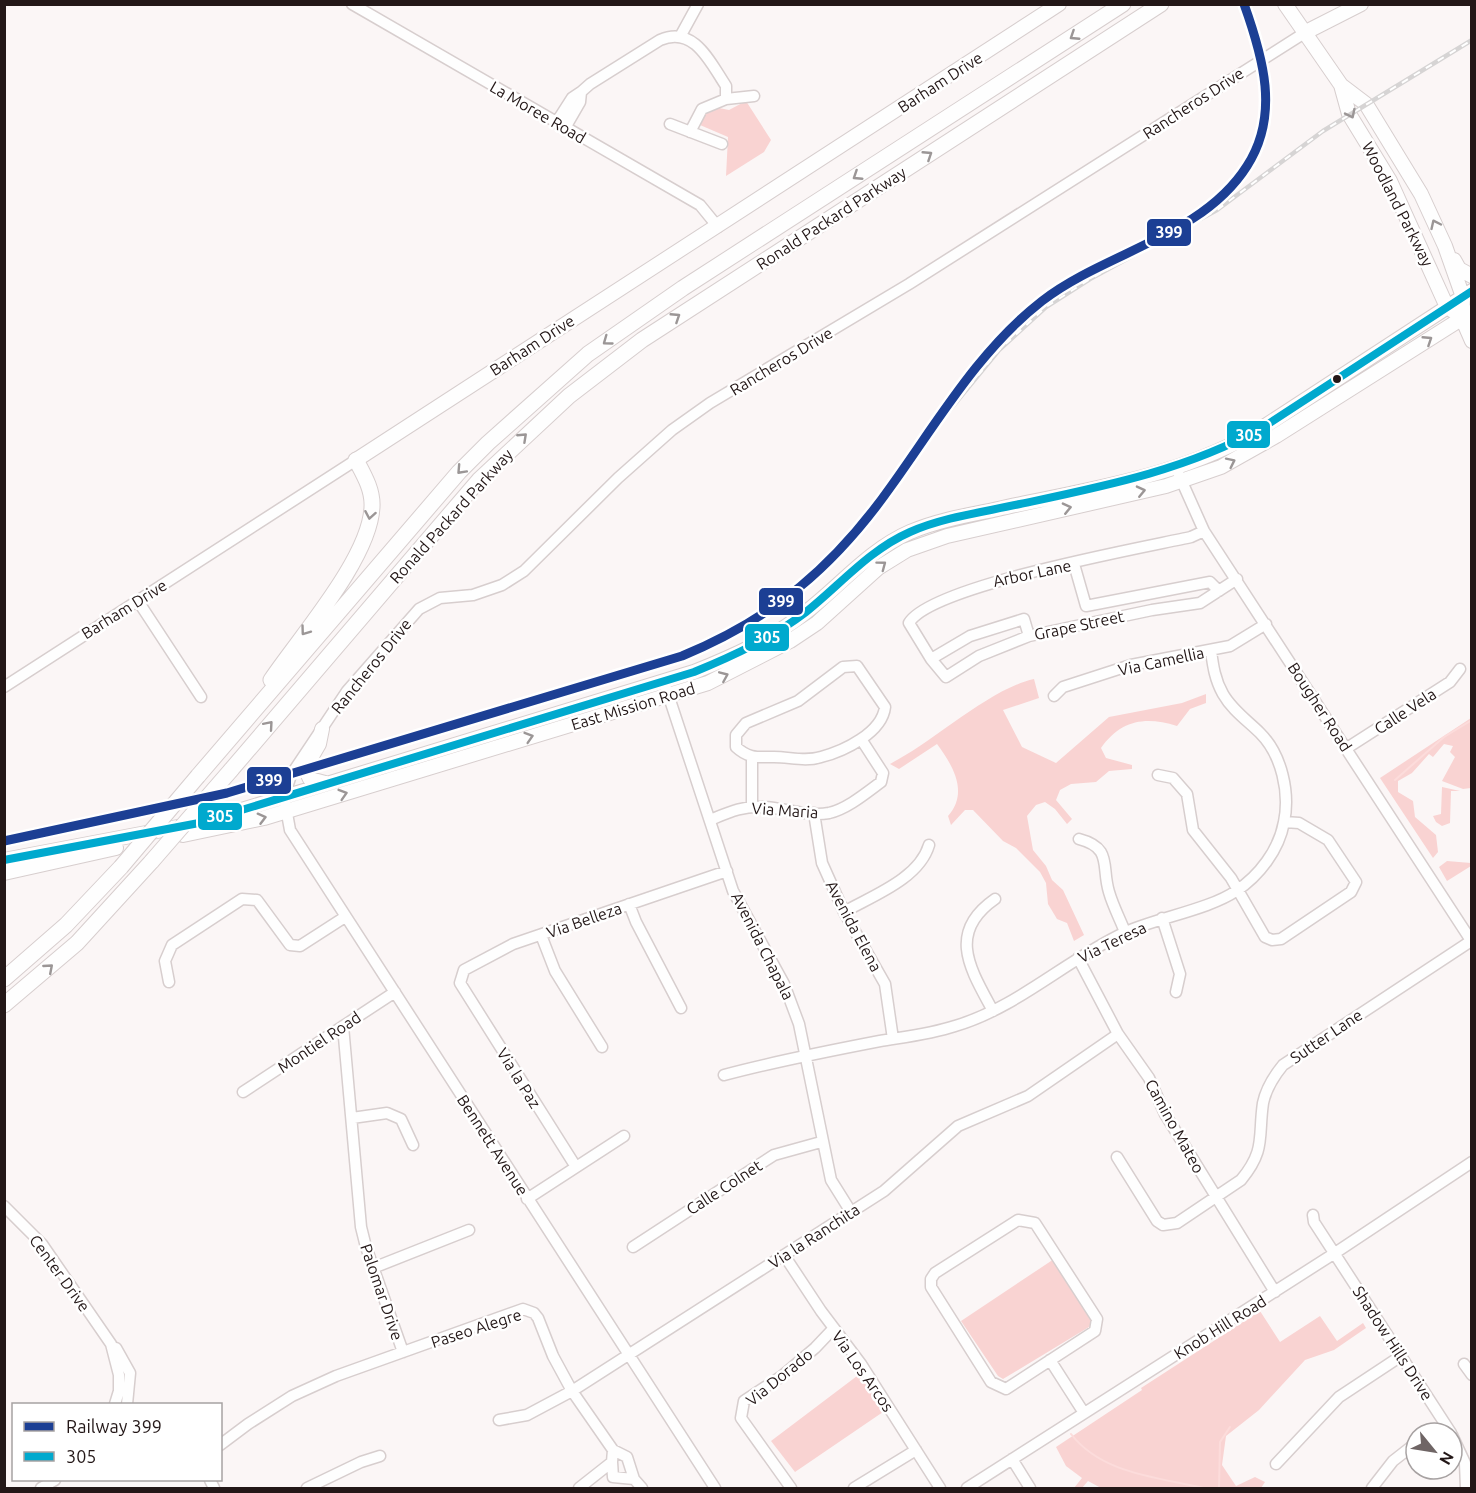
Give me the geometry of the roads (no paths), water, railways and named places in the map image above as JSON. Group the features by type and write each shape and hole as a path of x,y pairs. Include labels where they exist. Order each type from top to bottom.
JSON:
{"highway":[{"name":"Ronald Packard Parkway","path":"4,979 66,925 121,867 459,472 506,424 556,380 624,328 683,288 1123,4"},
{"name":"Ronald Packard Parkway","path":"4,1005 76,943 152,861 479,480 578,388 642,340 1161,4"},
{"path":"219,754 330,596 366,534 371,519 372,496 356,460"}],"main road":[{"name":"Barham Drive","path":"356,460 1059,4"},
{"name":"Woodland Parkway","path":"1285,4 1341,85 1349,114 1390,180 1448,307 1467,315"},
{"name":"Rancheros Drive","path":"1306,32 1361,4"},
{"name":"Woodland Parkway","path":"1341,85 1366,104 1421,194 1467,294 1467,315 1472,341"},
{"path":"1445,246 1459,269 1472,276"},
{"name":"East Mission Road","path":"4,860 286,804 466,757 668,696 731,673 780,647 817,623 878,568 922,543 1179,475 1242,441 1467,294"},
{"name":"East Mission Road","path":"4,873 116,848 230,827 286,804 328,783 664,682 717,663 761,642 805,613 880,548 912,531 955,519 1221,467 1276,436 1467,315"},
{"path":"1276,436 1290,421 1363,368 1362,362"},
{"path":"322,729 319,744 304,768 310,779 328,783"},
{"path":"466,757 467,750 488,735"}],"street":[{"name":"La Moree Road","path":"352,4 700,205 718,227"},
{"path":"681,35 698,4"},
{"name":"Rancheros Drive","path":"286,804 291,775 346,691 419,609 441,598 473,595 502,585 524,571 622,474 672,430 710,404 922,276 1306,32"},
{"path":"560,126 580,102 581,92 590,84 669,35 690,38 699,46 726,86 726,99"},
{"path":"690,132 702,109 726,99 754,96"},
{"path":"670,124 722,144"},
{"name":"Barham Drive","path":"4,687 356,460"},
{"name":"Bougher Road","path":"1179,475 1204,531 1471,942"},
{"name":"Arbor Lane","path":"931,659 910,620 941,600 991,581 1191,537 1204,531"},
{"path":"1074,564 1086,606 1210,582 1219,591"},
{"name":"Grape Street","path":"931,659 946,677 979,656 1029,636 1152,610 1200,603 1237,579"},
{"path":"138,601 201,697"},
{"path":"931,659 970,636 1024,619 1029,636"},
{"name":"Via Camellia","path":"1054,696 1063,687 1131,665 1230,646 1266,624"},
{"name":"Via Teresa","path":"724,1075 806,1056 955,1027 993,1011 1078,958 1125,933 1237,891 1260,870 1276,846 1284,822 1286,794 1283,778 1272,750 1262,735 1224,695 1214,675 1211,651"},
{"path":"857,666 885,705 882,721 861,739 822,757 798,760 752,758 736,747 736,735 740,727 798,700 843,667 857,666"},
{"name":"Calle Vela","path":"1347,748 1450,682 1460,669"},
{"name":"Avenida Chapala","path":"664,682 727,871 746,917 792,999 831,1180 851,1212"},
{"name":"Via Maria","path":"710,820 742,808 752,807 814,813 829,813 842,808 881,782 883,773 861,739"},
{"path":"752,758 752,807"},
{"path":"1158,775 1173,778 1187,794 1193,830 1231,878 1265,937 1278,940 1351,892 1356,882 1355,877 1328,840 1299,823 1284,822"},
{"name":"Bennett Avenue","path":"286,804 290,830 715,1488"},
{"name":"Avenida Elena","path":"814,813 822,863 844,912 885,984 892,1039"},
{"path":"1079,839 1091,842 1100,849 1106,861 1109,893 1125,933"},
{"path":"844,912 885,890 918,866 926,857 929,845"},
{"name":"Via Belleza","path":"463,988 460,983 464,970 502,949 727,871"},
{"path":"169,982 165,961 172,945 242,899 251,898 262,905 290,945 300,946 345,917"},
{"path":"993,1011 969,965 965,946 968,930 977,914 995,899"},
{"path":"630,904 636,922 681,1008"},
{"path":"1162,918 1180,974 1176,992"},
{"path":"541,935 555,971 602,1047"},
{"name":"Sutter Lane","path":"1117,1157 1157,1221 1163,1225 1177,1223 1241,1180 1258,1152 1263,1130 1263,1102 1273,1079 1283,1065 1471,942"},
{"name":"Camino Mateo","path":"1078,958 1118,1034 1149,1078 1165,1114 1275,1292"},
{"name":"Via la Paz","path":"463,988 576,1167"},
{"name":"Montiel Road","path":"243,1092 395,992"},
{"name":"Palomar Drive","path":"222,1444 292,1396 336,1376 403,1352 373,1268 362,1227 343,1026"},
{"name":"Via la Ranchita","path":"499,1420 527,1415 572,1391 884,1191 958,1126 1028,1096 1118,1034"},
{"path":"352,1118 387,1113 401,1119 413,1145"},
{"path":"527,1199 624,1136"},
{"name":"Calle Colnet","path":"633,1247 774,1155 821,1142"},
{"name":"Knob Hill Road","path":"967,1488 1275,1292 1472,1162"},
{"name":"Center Drive","path":"4,1206 42,1244 111,1344 119,1350 130,1373 127,1403"},
{"name":"Shadow Hills Drive","path":"1313,1215 1314,1222 1443,1421"},
{"path":"1018,1220 1035,1222 1097,1319 1095,1331 1050,1360 1006,1389 991,1382 931,1287 931,1279 935,1273 1018,1220"},
{"path":"373,1268 470,1230"},
{"name":"Via Los Arcos","path":"784,1255 861,1364 940,1488"},
{"name":"Paseo Alegre","path":"403,1352 523,1309 534,1313 572,1391 613,1450 627,1457 634,1479"},
{"name":"Via Dorado","path":"791,1488 741,1418 741,1407 744,1401 815,1348 834,1328"},
{"name":"Center Drive","path":"111,1344 119,1375 116,1403"},
{"path":"1276,1464 1339,1397 1401,1356"},
{"path":"1050,1360 1084,1413"},
{"path":"1464,1364 1472,1375"},
{"path":"613,1450 613,1477 634,1479 642,1488"},
{"path":"854,1488 916,1450"},
{"path":"1372,1488 1393,1461 1404,1452"},
{"path":"307,1488 361,1462 381,1456"},
{"path":"1012,1460 1030,1488"},
{"name":"Shadow Hills Drive","path":"1464,1460 1466,1488"},
{"path":"579,1488 612,1462"}],"waterway":[{"path":"1395,780 1444,737 1472,720"},
{"path":"1219,1488 1220,1442 1230,1427"},
{"path":"1071,1434 1098,1458 1114,1466 1149,1477 1203,1488"}],"railway":[{"path":"907,462 999,350 1046,307 1090,279 1217,210 1323,131 1472,40"}],"rail line":[{"name":"399","path":"4,841 227,793 682,656 746,625 774,607 825,565 848,541 892,485 961,387 998,341 1019,320 1067,284 1179,227 1205,210 1228,190 1247,166 1257,147 1266,106 1262,65 1244,4"}]}
